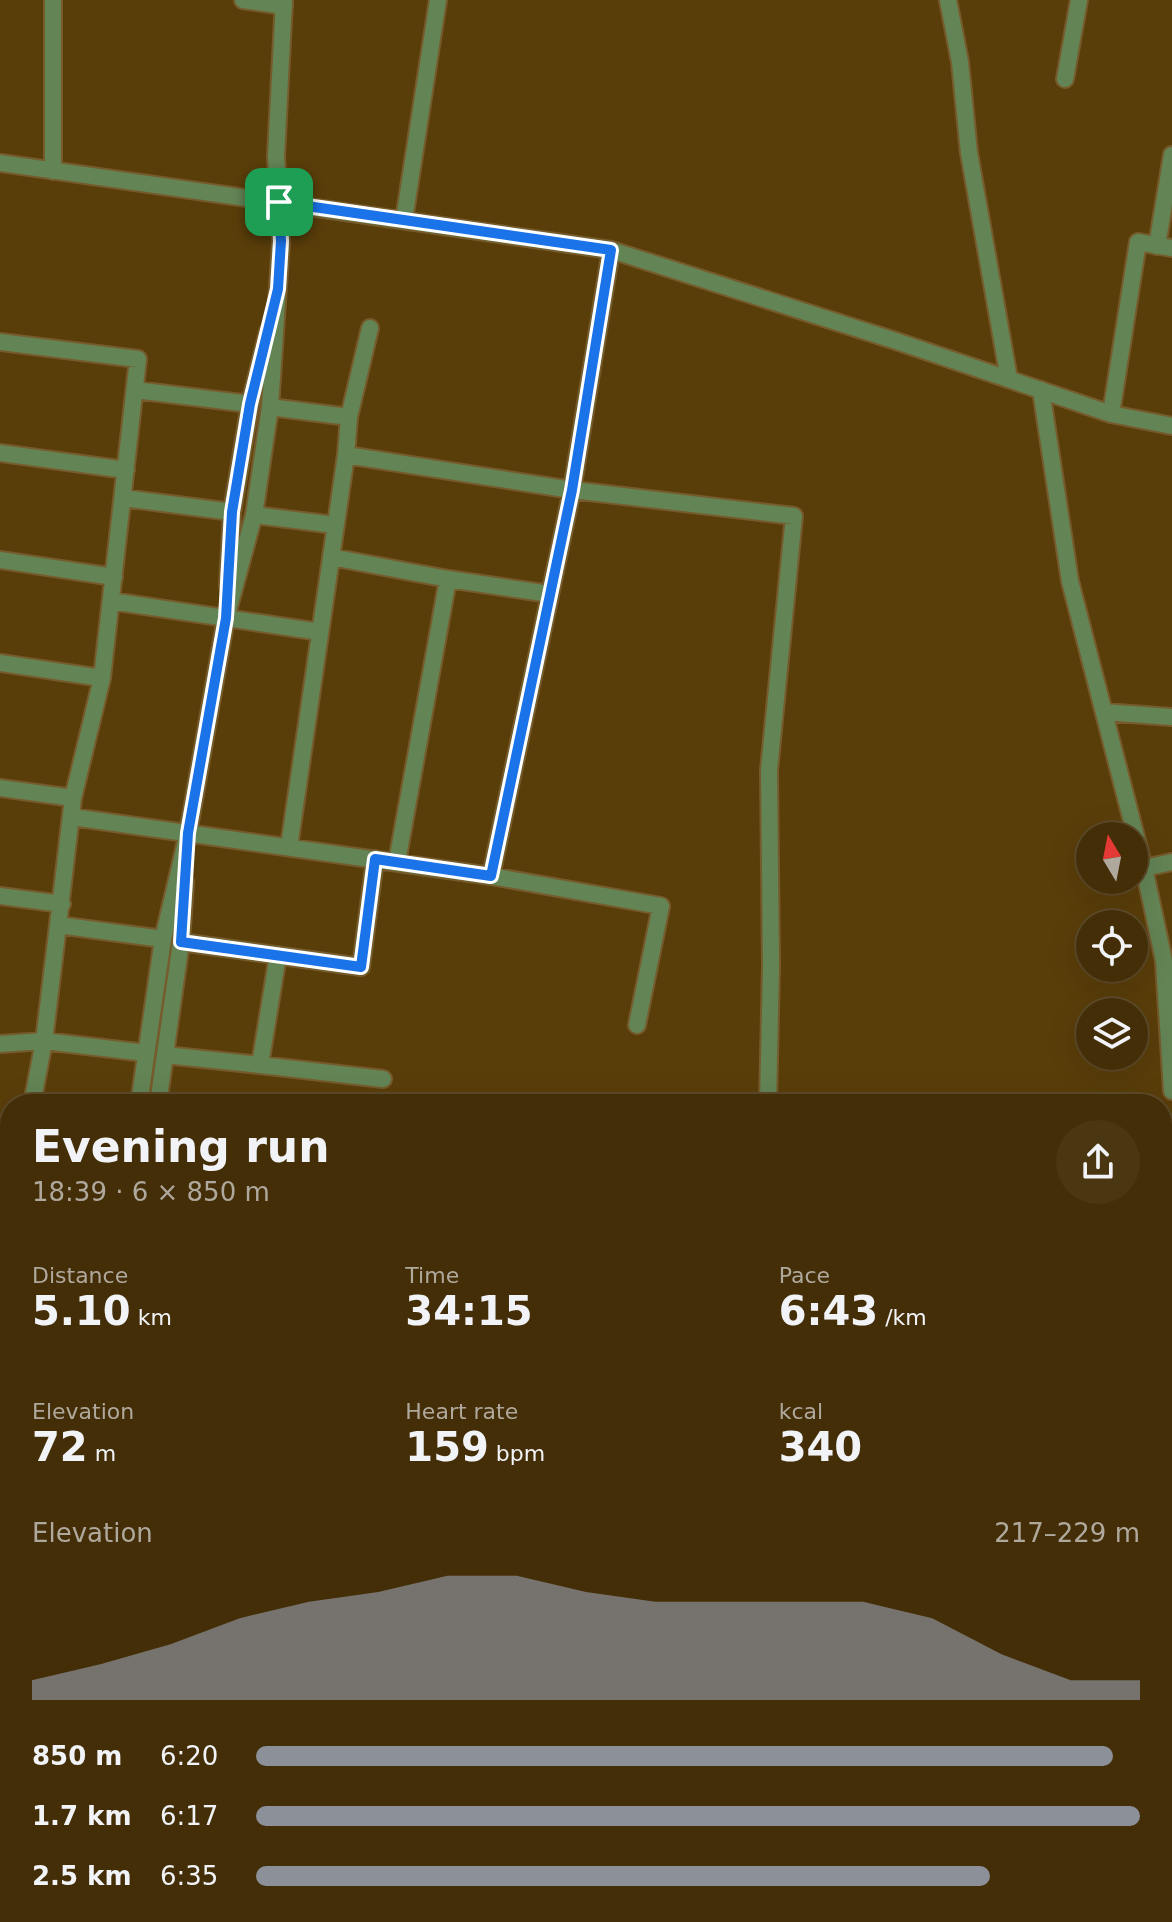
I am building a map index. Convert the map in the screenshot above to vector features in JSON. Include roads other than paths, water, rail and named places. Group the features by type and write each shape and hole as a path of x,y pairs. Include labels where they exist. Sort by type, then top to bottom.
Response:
{"street":[{"path":"53,0 53,171"},
{"path":"140,1094 163,939 188,833 226,618 254,515 270,407 281,241 276,156 284,3 243,0"},
{"path":"404,220 438,0"},
{"path":"948,0 960,62 969,153 1009,379"},
{"path":"1065,79 1079,0"},
{"path":"1111,414 1138,242 1164,247 1172,155"},
{"path":"0,163 611,250 681,270 1111,414 1172,426"},
{"path":"491,876 572,490 611,250"},
{"path":"226,618 232,512 250,404 278,289"},
{"path":"289,847 349,417 370,328"},
{"path":"0,342 138,359 102,678 73,798 44,1041 34,1094"},
{"path":"135,390 250,404"},
{"path":"1041,390 1070,581 1132,822"},
{"path":"270,407 349,417"},
{"path":"0,453 126,470"},
{"path":"346,455 572,490 794,516 769,770 771,966 768,1094"},
{"path":"123,498 232,512"},
{"path":"254,515 335,525"},
{"path":"331,557 550,594"},
{"path":"0,560 114,577"},
{"path":"397,862 448,579"},
{"path":"111,601 320,632"},
{"path":"0,663 102,678"},
{"path":"1104,712 1172,717"},
{"path":"0,788 73,798"},
{"path":"72,817 491,876 661,906 637,1025"},
{"path":"159,1094 181,942 188,833"},
{"path":"181,942 361,967 375,859"},
{"path":"1148,867 1172,862"},
{"path":"1148,887 1164,961 1172,1091"},
{"path":"0,896 62,904"},
{"path":"58,925 163,939"},
{"path":"260,1065 278,955"},
{"path":"0,1044 44,1041 146,1053"},
{"path":"165,1055 383,1079"}]}
